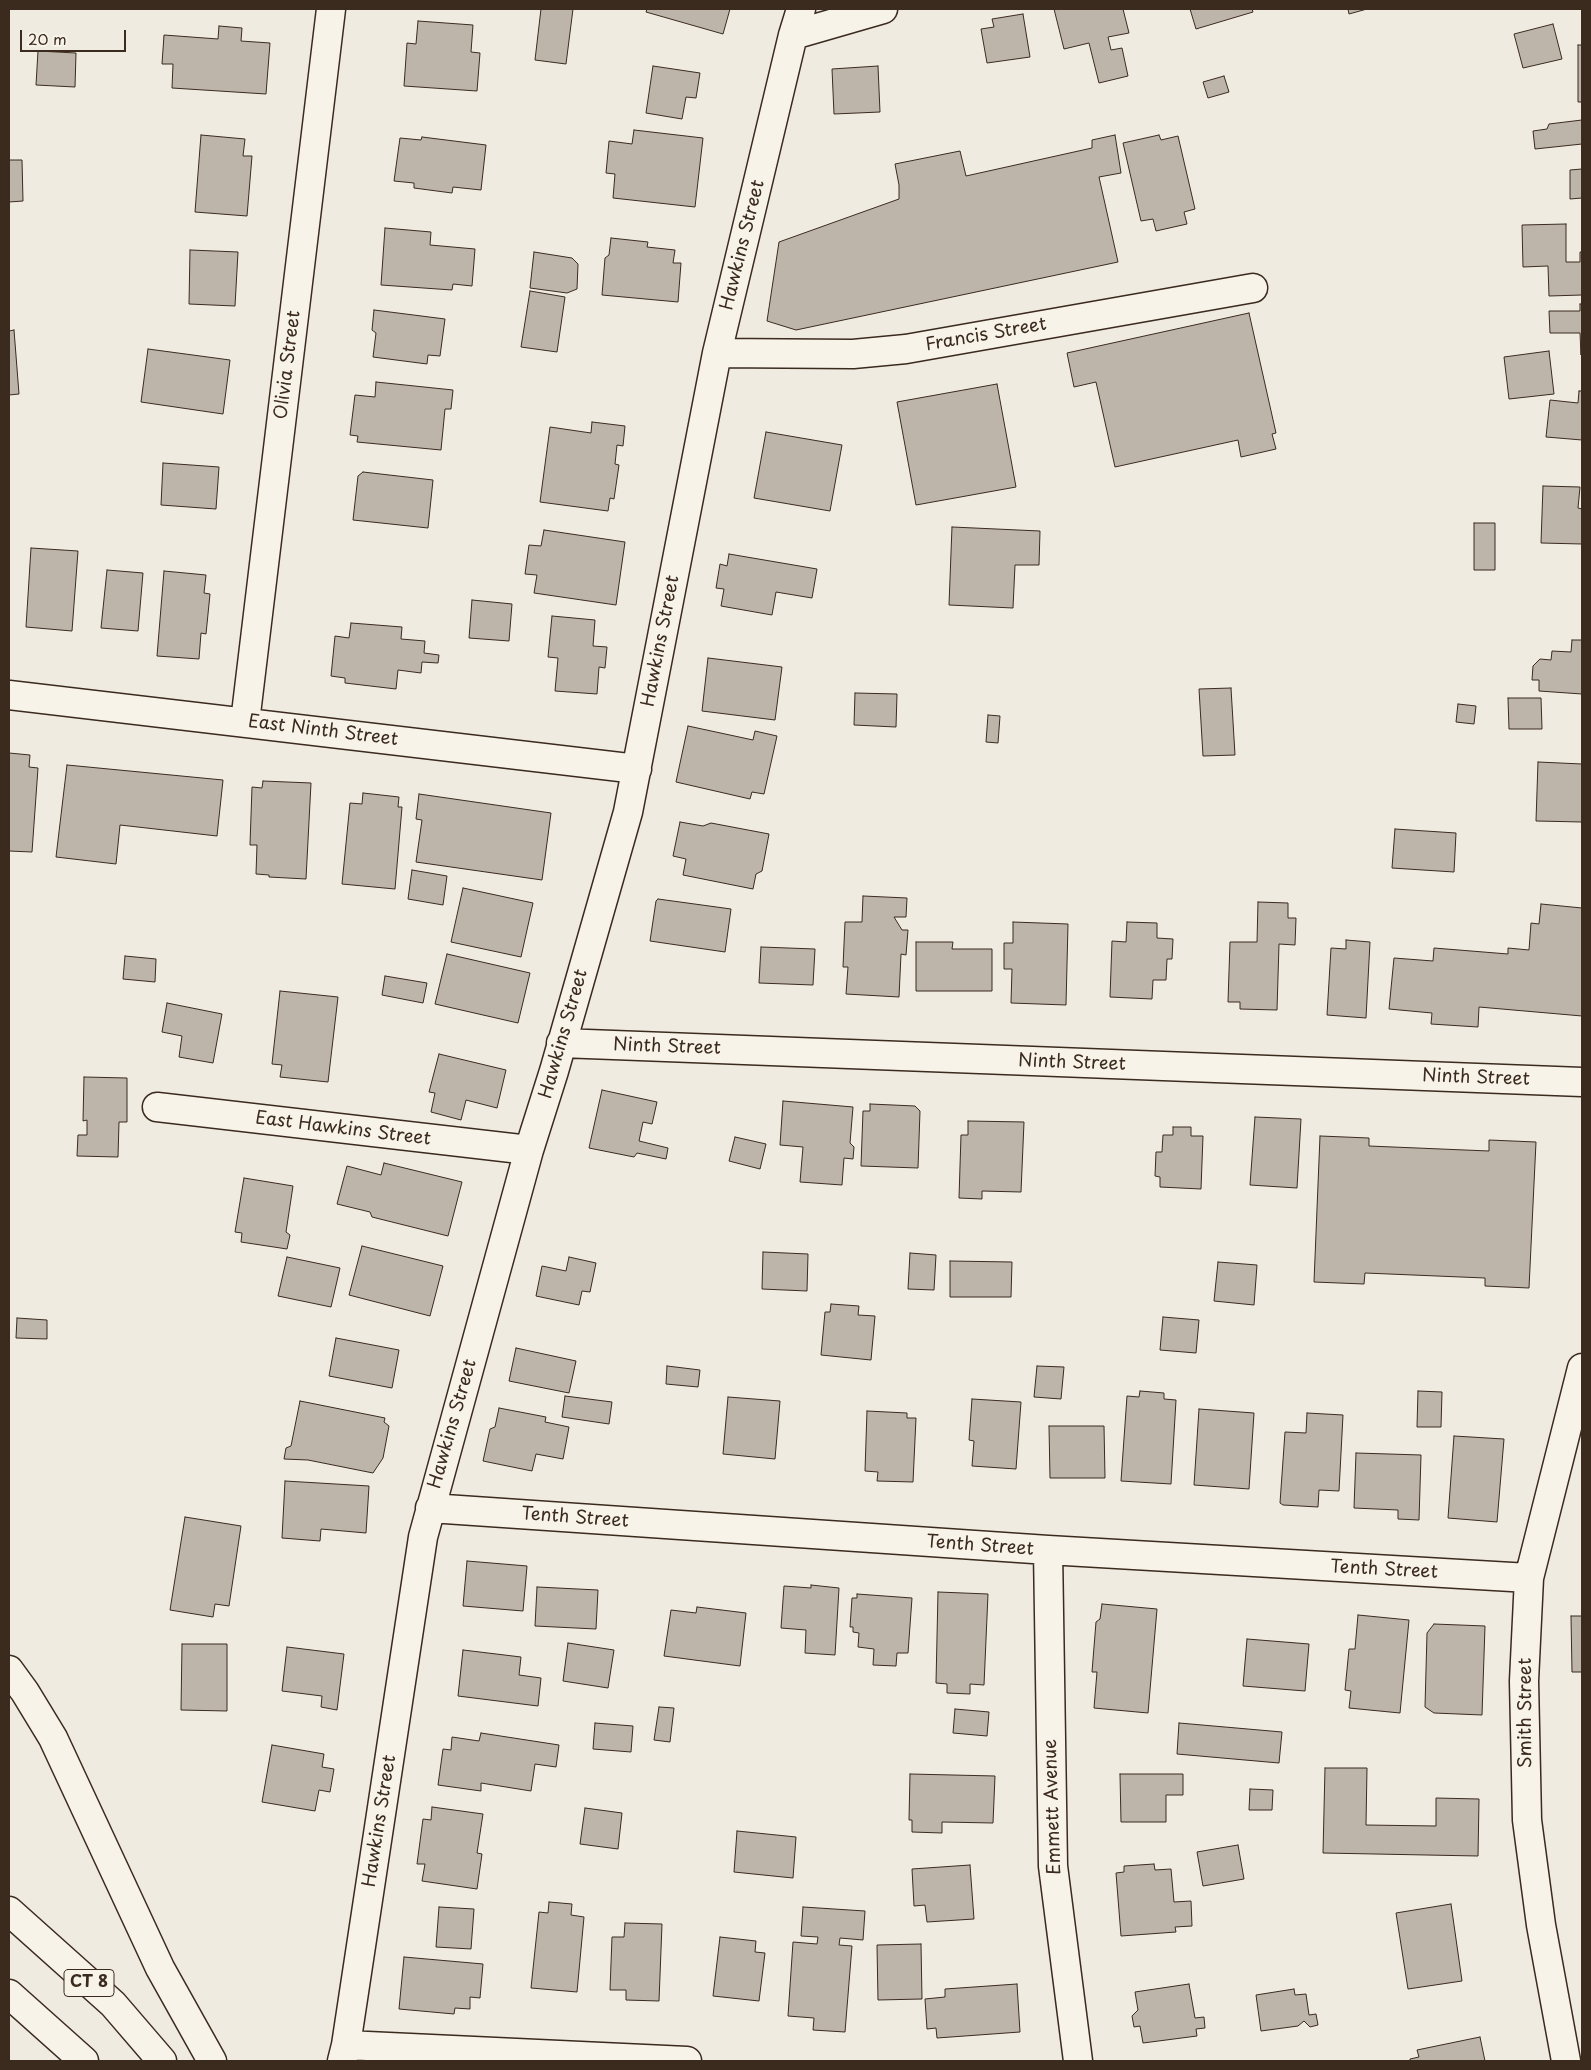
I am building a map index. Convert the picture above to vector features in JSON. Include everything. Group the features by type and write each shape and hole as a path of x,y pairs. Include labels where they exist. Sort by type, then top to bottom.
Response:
{"main road":[{"name":"Olivia Street","path":"245,722 331,9"},
{"name":"Hawkins Street","path":"344,2053 423,1538 529,1150 628,812 717,354 793,35 801,9"},
{"path":"793,35 883,9"},
{"name":"Francis Street","path":"717,354 853,354 906,350 1253,288"},
{"name":"East Ninth Street","path":"9,695 637,769"},
{"name":"Ninth Street","path":"561,1043 1582,1082"},
{"name":"East Hawkins Street","path":"156,1107 529,1150"},
{"name":"Smith Street","path":"1566,2061 1540,1925 1527,1820 1524,1681 1529,1578 1582,1368"},
{"name":"Tenth Street","path":"430,1508 1048,1550 1529,1578"},
{"name":"Emmett Avenue","path":"1048,1550 1053,1866 1078,2061"},
{"path":"9,1670 53,1738 160,1968 212,2061"},
{"name":"CT 8","path":"9,1911 113,2004 162,2061"},
{"path":"9,1994 84,2061"},
{"path":"344,2053 687,2061"}],"building":[{"path":"541,9 573,9 566,64 535,60"},
{"path":"647,9 730,9 723,34 646,12"},
{"path":"1054,9 1123,9 1129,33 1108,37 1111,50 1122,48 1128,76 1099,83 1089,43 1064,49"},
{"path":"1190,9 1252,9 1253,12 1196,29"},
{"path":"1348,9 1367,9 1349,14"},
{"path":"1023,14 1030,57 987,63 981,29 994,27 992,19"},
{"path":"418,21 473,25 471,52 480,53 477,91 404,86 407,43 416,44"},
{"path":"1553,24 1562,59 1523,68 1514,34"},
{"path":"219,26 242,28 241,41 270,43 266,94 172,88 173,64 162,64 164,35 218,39"},
{"path":"1578,45 1582,45 1582,102 1578,102"},
{"path":"38,51 76,53 75,87 36,85"},
{"path":"653,66 700,73 696,98 686,97 682,119 646,113"},
{"path":"878,66 880,112 834,114 832,69"},
{"path":"1224,76 1229,92 1208,98 1203,82"},
{"path":"1582,120 1582,144 1535,149 1533,131 1547,129 1549,124"},
{"path":"634,130 703,138 695,207 613,198 615,174 606,173 609,141 632,144"},
{"path":"201,135 245,139 243,156 252,156 247,216 195,212"},
{"path":"1115,135 1121,173 1099,177 1118,262 796,330 767,321 779,242 899,199 899,185 895,164 960,151 966,176 1092,148 1092,140"},
{"path":"1159,135 1161,140 1178,136 1195,209 1184,212 1187,224 1156,231 1153,219 1141,221 1123,143"},
{"path":"422,137 486,145 481,190 453,187 452,193 414,188 414,183 394,181 400,138 421,140"},
{"path":"9,160 22,160 23,201 9,202"},
{"path":"1582,169 1582,198 1570,199 1570,170"},
{"path":"1566,224 1566,262 1580,262 1580,252 1582,252 1582,295 1549,296 1548,266 1523,267 1522,225"},
{"path":"385,228 431,232 430,245 475,249 472,286 453,284 452,290 381,285"},
{"path":"611,238 648,242 647,247 675,250 673,263 681,263 678,302 602,295 605,258 609,255"},
{"path":"190,250 238,252 235,306 189,304"},
{"path":"534,252 572,258 578,264 577,289 567,293 530,288"},
{"path":"530,291 565,297 557,352 521,347"},
{"path":"1580,304 1582,304 1581,355 1580,333 1550,333 1549,311 1580,311"},
{"path":"374,310 445,319 440,356 428,355 427,364 373,357 376,333 372,330"},
{"path":"1249,313 1276,433 1272,434 1276,449 1241,457 1238,440 1115,467 1096,382 1074,387 1067,353"},
{"path":"14,330 19,394 9,395 9,331"},
{"path":"148,349 230,360 223,414 141,402"},
{"path":"1549,351 1554,394 1509,399 1504,357"},
{"path":"376,382 453,390 451,409 445,409 441,450 357,442 358,436 350,435 355,395 375,397"},
{"path":"997,384 1016,487 916,505 897,402"},
{"path":"1579,391 1582,391 1582,440 1546,437 1550,400 1578,403"},
{"path":"592,422 625,426 623,446 617,445 615,464 619,465 614,499 610,498 608,511 540,502 550,427 591,433"},
{"path":"766,432 842,445 830,511 754,498"},
{"path":"163,463 219,467 216,509 161,505"},
{"path":"363,472 433,480 428,528 353,520 358,476"},
{"path":"1543,486 1580,487 1578,508 1582,509 1582,544 1541,543"},
{"path":"1474,523 1495,523 1495,570 1474,570"},
{"path":"952,527 1040,531 1039,565 1015,565 1013,608 949,605"},
{"path":"544,530 625,542 616,605 534,593 537,575 525,574 529,545 541,546"},
{"path":"31,548 78,551 72,631 26,627"},
{"path":"729,554 817,569 812,598 776,592 772,615 721,606 724,589 716,588 720,564 727,566"},
{"path":"107,570 143,573 138,631 101,628"},
{"path":"164,571 206,575 204,593 210,594 206,634 201,633 199,659 157,656"},
{"path":"472,600 512,604 509,641 469,638"},
{"path":"552,616 595,620 593,646 607,647 605,668 599,667 597,694 555,691 558,658 548,657"},
{"path":"351,623 402,627 401,639 425,641 424,653 439,655 438,663 422,662 421,673 398,670 396,689 345,683 345,678 331,676 335,636 349,638"},
{"path":"1572,640 1582,640 1582,694 1539,691 1539,680 1532,680 1533,666 1540,659 1551,660 1552,651 1571,652"},
{"path":"708,658 782,667 775,720 702,711"},
{"path":"1231,688 1235,755 1203,756 1199,689"},
{"path":"855,693 897,694 896,727 854,725"},
{"path":"1508,698 1541,698 1542,729 1509,729"},
{"path":"1458,704 1476,706 1474,724 1456,722"},
{"path":"988,715 1000,716 998,743 986,742"},
{"path":"688,726 753,740 755,731 777,736 764,794 752,792 750,799 676,782"},
{"path":"9,753 30,755 29,767 38,768 32,852 9,851"},
{"path":"1538,762 1582,764 1582,822 1536,821"},
{"path":"67,765 223,780 217,836 120,825 116,864 56,857"},
{"path":"263,781 311,783 306,879 269,877 269,875 256,874 257,845 250,845 252,787 262,788"},
{"path":"363,793 399,797 398,807 402,807 395,889 342,884 350,803 362,804"},
{"path":"419,794 551,813 542,880 416,862 422,820 416,819"},
{"path":"680,822 703,826 711,823 769,834 762,871 756,874 753,889 683,875 686,859 673,856"},
{"path":"1395,829 1456,833 1454,872 1392,868"},
{"path":"412,870 447,876 443,905 408,899"},
{"path":"463,888 533,903 521,957 451,942"},
{"path":"863,896 907,898 906,917 894,917 902,930 908,930 906,955 901,954 899,997 846,994 848,967 843,967 845,922 862,922"},
{"path":"658,899 731,909 725,952 650,941 656,901"},
{"path":"1258,902 1288,903 1288,918 1296,918 1295,945 1279,944 1277,1010 1240,1009 1240,1002 1228,1002 1230,942 1257,942"},
{"path":"1541,904 1582,908 1582,1016 1479,1007 1478,1027 1431,1024 1432,1013 1389,1009 1394,958 1433,961 1434,948 1508,954 1508,948 1529,950 1531,923 1539,924"},
{"path":"1013,922 1068,924 1066,1005 1011,1003 1012,969 1004,969 1004,943 1013,943"},
{"path":"1127,922 1157,923 1157,938 1173,939 1172,959 1167,959 1166,980 1153,980 1152,999 1110,997 1112,941 1126,942"},
{"path":"1346,940 1370,942 1366,1018 1327,1015 1331,948 1346,949"},
{"path":"916,942 953,942 952,949 992,949 992,991 916,991"},
{"path":"761,947 815,949 813,985 759,983"},
{"path":"447,954 530,973 518,1023 435,1004"},
{"path":"125,956 156,959 155,982 123,979"},
{"path":"385,976 427,983 423,1003 382,995"},
{"path":"280,991 338,997 328,1082 280,1077 282,1065 272,1064"},
{"path":"167,1003 222,1014 213,1063 179,1057 182,1036 162,1032"},
{"path":"439,1054 506,1070 497,1108 466,1100 461,1120 431,1112 435,1093 429,1092"},
{"path":"84,1077 127,1078 127,1122 119,1122 118,1157 77,1156 78,1135 87,1135 87,1120 83,1121"},
{"path":"602,1090 657,1102 652,1124 643,1122 639,1141 668,1148 666,1159 637,1153 634,1157 589,1148"},
{"path":"783,1101 853,1107 850,1143 854,1147 853,1159 844,1158 842,1185 800,1182 803,1147 780,1145"},
{"path":"870,1104 915,1106 920,1111 918,1168 861,1166 863,1111 870,1111"},
{"path":"1255,1117 1301,1119 1297,1188 1250,1185"},
{"path":"968,1121 1024,1122 1021,1192 982,1191 982,1199 959,1198 961,1135 968,1135"},
{"path":"1173,1127 1191,1127 1191,1136 1203,1136 1201,1189 1160,1187 1160,1177 1155,1176 1156,1152 1162,1152 1163,1135 1173,1135"},
{"path":"1320,1136 1369,1138 1369,1146 1489,1151 1489,1140 1536,1142 1529,1288 1485,1286 1485,1278 1365,1273 1364,1284 1314,1282"},
{"path":"735,1137 766,1144 760,1169 729,1161"},
{"path":"384,1163 462,1182 448,1236 372,1217 370,1212 337,1204 347,1166 381,1175"},
{"path":"244,1178 293,1186 286,1232 290,1235 287,1249 241,1242 242,1233 235,1232"},
{"path":"362,1246 443,1266 430,1316 349,1295"},
{"path":"763,1252 808,1254 807,1291 762,1289"},
{"path":"910,1253 936,1255 934,1290 908,1289"},
{"path":"287,1257 340,1268 331,1307 278,1296"},
{"path":"569,1257 596,1263 590,1292 582,1291 579,1305 536,1296 542,1266 566,1271"},
{"path":"950,1261 1012,1262 1011,1297 950,1297"},
{"path":"1218,1262 1257,1265 1254,1305 1214,1301"},
{"path":"831,1304 859,1306 858,1315 875,1316 871,1360 821,1355 825,1312 830,1312"},
{"path":"1163,1317 1199,1320 1196,1353 1160,1350"},
{"path":"17,1318 47,1320 47,1339 16,1338"},
{"path":"336,1338 399,1350 392,1388 329,1376"},
{"path":"516,1348 576,1361 569,1393 509,1381"},
{"path":"667,1366 700,1370 698,1387 666,1384"},
{"path":"1037,1366 1064,1367 1061,1399 1034,1397"},
{"path":"1140,1391 1164,1393 1164,1399 1176,1400 1171,1484 1121,1481 1127,1396 1139,1397"},
{"path":"1418,1391 1442,1392 1441,1427 1417,1427"},
{"path":"565,1396 612,1402 609,1424 562,1417"},
{"path":"728,1397 780,1401 775,1459 723,1454"},
{"path":"972,1399 1021,1402 1016,1469 972,1466 974,1441 969,1440"},
{"path":"300,1401 385,1418 384,1422 389,1426 383,1458 373,1473 308,1460 284,1459 286,1448 291,1446"},
{"path":"499,1408 546,1417 545,1422 569,1427 563,1459 536,1454 532,1471 483,1461 490,1429 495,1427"},
{"path":"1199,1409 1254,1413 1249,1489 1194,1485"},
{"path":"867,1411 907,1413 907,1418 916,1418 913,1482 877,1481 878,1472 865,1471"},
{"path":"1307,1413 1343,1415 1339,1491 1319,1490 1318,1507 1283,1505 1280,1503 1285,1432 1306,1433"},
{"path":"1049,1426 1104,1426 1105,1478 1050,1478"},
{"path":"1454,1436 1504,1439 1497,1522 1448,1518"},
{"path":"1356,1453 1421,1455 1419,1520 1398,1519 1398,1510 1354,1508"},
{"path":"285,1481 369,1486 366,1533 321,1529 320,1541 282,1538"},
{"path":"185,1517 241,1526 229,1606 215,1604 213,1617 170,1610"},
{"path":"467,1561 527,1566 523,1611 463,1606"},
{"path":"811,1585 839,1588 835,1655 805,1653 806,1630 781,1628 784,1586 811,1588"},
{"path":"537,1587 598,1590 596,1629 535,1626"},
{"path":"938,1592 988,1594 984,1685 970,1684 970,1694 947,1693 947,1684 936,1683"},
{"path":"857,1594 912,1598 908,1653 897,1653 896,1666 873,1665 874,1649 858,1647 859,1633 853,1632 853,1627 850,1627 852,1598 857,1598"},
{"path":"1102,1604 1157,1609 1148,1713 1094,1708 1097,1672 1092,1672 1096,1622 1100,1619"},
{"path":"697,1607 746,1613 740,1666 664,1656 671,1610 696,1613"},
{"path":"1358,1615 1409,1620 1400,1713 1349,1708 1351,1691 1345,1690 1349,1649 1355,1649"},
{"path":"1571,1616 1582,1616 1582,1672 1572,1672"},
{"path":"1434,1624 1485,1626 1482,1715 1434,1713 1425,1707 1427,1633"},
{"path":"1247,1639 1309,1644 1305,1691 1243,1686"},
{"path":"568,1643 614,1650 608,1688 563,1681"},
{"path":"182,1644 227,1644 227,1711 181,1710"},
{"path":"287,1647 344,1654 337,1710 321,1707 322,1696 282,1691"},
{"path":"463,1650 521,1657 519,1675 541,1678 538,1706 458,1696"},
{"path":"659,1707 674,1708 670,1742 654,1740"},
{"path":"955,1709 989,1712 987,1736 953,1733"},
{"path":"595,1723 633,1726 631,1752 593,1749"},
{"path":"1179,1723 1282,1732 1279,1763 1177,1754"},
{"path":"481,1733 559,1745 556,1767 535,1764 531,1791 481,1783 481,1791 438,1785 443,1749 451,1750 452,1737 479,1741"},
{"path":"272,1745 324,1754 322,1767 334,1769 330,1792 319,1790 315,1811 262,1802"},
{"path":"1325,1768 1367,1768 1366,1825 1436,1826 1436,1798 1479,1799 1478,1856 1323,1853"},
{"path":"910,1774 995,1776 993,1823 942,1822 942,1833 912,1832 912,1820 909,1820"},
{"path":"1120,1774 1183,1774 1183,1795 1166,1795 1166,1822 1121,1822"},
{"path":"1250,1789 1273,1790 1272,1810 1249,1810"},
{"path":"432,1807 483,1814 477,1853 482,1854 477,1889 422,1881 425,1864 417,1864 423,1819 431,1820"},
{"path":"585,1808 622,1813 618,1849 580,1844"},
{"path":"737,1831 796,1837 793,1878 734,1872"},
{"path":"1238,1845 1244,1879 1203,1886 1197,1852"},
{"path":"1154,1864 1155,1870 1171,1869 1174,1902 1191,1901 1192,1926 1175,1927 1176,1932 1121,1936 1116,1873 1124,1872 1124,1866"},
{"path":"970,1865 974,1919 927,1922 925,1905 914,1906 912,1869"},
{"path":"549,1902 572,1904 571,1915 584,1917 577,1992 531,1988 539,1912 548,1913"},
{"path":"1451,1904 1462,1981 1408,1989 1396,1913"},
{"path":"439,1907 474,1909 471,1949 436,1947"},
{"path":"803,1907 865,1911 863,1940 840,1938 839,1945 852,1946 845,2032 813,2030 814,2018 788,2016 793,1942 817,1944 818,1937 801,1936"},
{"path":"625,1923 662,1924 659,2001 626,2000 626,1990 610,1990 612,1937 624,1937"},
{"path":"720,1937 756,1941 755,1952 765,1953 759,2001 713,1996"},
{"path":"921,1944 922,1999 878,2000 877,1945"},
{"path":"404,1957 483,1964 480,1998 470,1997 470,2009 455,2008 454,2014 399,2009"},
{"path":"1017,1984 1020,2032 937,2038 936,2028 927,2029 925,1999 945,1997 945,1989"},
{"path":"1189,1984 1195,2018 1204,2017 1205,2028 1196,2029 1197,2036 1143,2043 1140,2026 1134,2027 1132,2016 1138,2010 1135,1992"},
{"path":"1294,1989 1295,1995 1306,1994 1309,2015 1316,2014 1318,2025 1310,2027 1304,2021 1298,2026 1261,2031 1256,1995"},
{"path":"1480,2037 1485,2061 1410,2061 1410,2059 1419,2057 1417,2050"}]}
